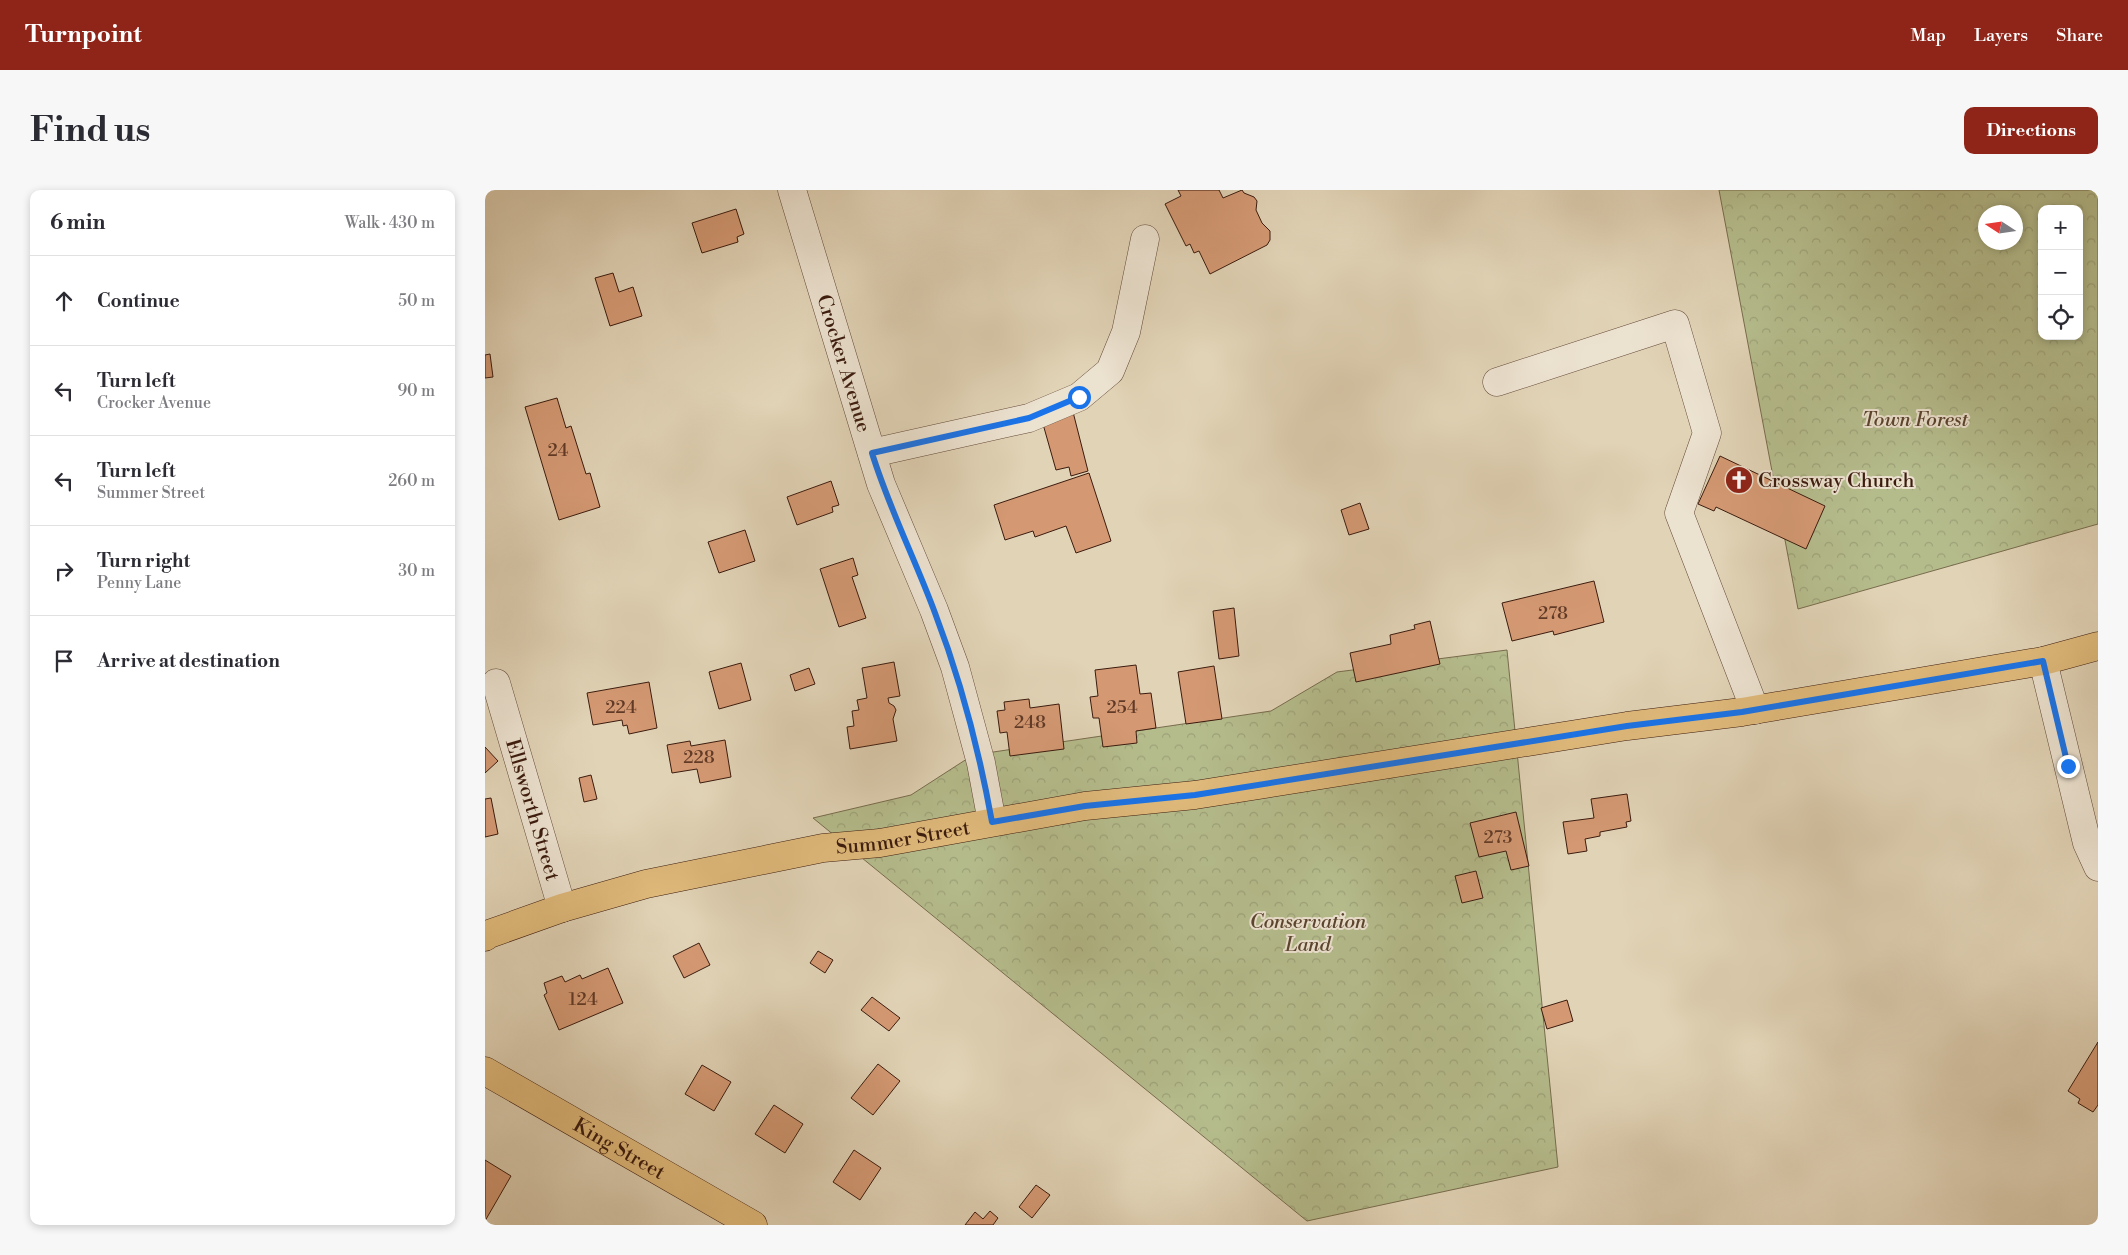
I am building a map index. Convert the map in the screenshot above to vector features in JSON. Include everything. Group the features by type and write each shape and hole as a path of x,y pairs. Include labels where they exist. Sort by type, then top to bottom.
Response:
{"main road":[{"name":"Summer Street","path":"485,937 562,908 646,884 823,848 880,843 1085,806 1195,795 1627,726 1755,710 2043,661 2098,646"},
{"name":"King Street","path":"485,1071 753,1225"}],"street":[{"name":"Crocker Avenue","path":"791,190 881,484 934,610 955,667 981,763 992,822"},
{"path":"872,453 1029,418 1079,397 1110,371 1126,332 1145,239"},
{"path":"1497,382 1675,324 1707,433 1679,513 1755,710"},
{"path":"2043,661 2087,843 2098,866"},
{"name":"Ellsworth Street","path":"497,683 562,908"}],"green space":[{"name":"Town Forest","path":"1719,190 2098,190 2098,524 1798,609"},
{"name":"Conservation Land","path":"1507,650 1558,1167 1307,1221 813,818 911,795 973,755 1271,711 1337,672"}],"building":[{"path":"1178,190 1219,190 1223,198 1242,190 1257,201 1256,210 1262,223 1270,231 1270,240 1267,245 1210,274 1199,251 1194,253 1190,244 1186,246 1165,204 1181,196"},
{"path":"736,209 744,234 737,237 738,242 702,253 692,223"},
{"path":"613,273 619,292 633,287 642,316 610,326 595,278"},
{"path":"490,354 493,377 485,378 485,355"},
{"path":"557,398 566,428 571,426 586,474 590,473 600,507 559,520 525,407"},
{"path":"1072,408 1088,471 1071,476 1069,467 1056,470 1041,417"},
{"name":"Crossway Church","path":"1720,456 1825,506 1806,549 1716,507 1714,511 1698,504"},
{"path":"1089,473 1111,541 1076,553 1066,526 1035,537 1033,531 1005,540 994,505"},
{"path":"831,481 839,505 832,507 833,512 797,525 787,497"},
{"path":"1360,503 1369,529 1349,535 1341,510"},
{"path":"745,530 755,561 719,573 708,542"},
{"path":"853,558 858,575 852,577 866,618 839,627 820,569"},
{"path":"1594,581 1604,622 1554,635 1553,631 1512,641 1502,603"},
{"path":"1234,608 1239,656 1219,659 1213,611"},
{"path":"1430,621 1440,664 1356,682 1350,653 1391,644 1390,635 1415,629 1414,625"},
{"path":"894,662 900,696 888,698 889,703 896,710 893,719 897,741 850,749 847,727 854,726 852,711 859,710 857,700 867,698 862,668"},
{"path":"741,663 751,700 719,709 709,672"},
{"path":"1136,665 1140,694 1151,693 1156,728 1136,731 1137,743 1103,747 1099,718 1093,718 1090,697 1098,696 1095,670"},
{"path":"1214,666 1222,719 1186,724 1178,672"},
{"path":"809,668 815,684 795,691 790,675"},
{"path":"649,682 657,728 629,734 627,725 623,726 622,720 593,725 587,693"},
{"path":"1029,699 1030,708 1059,704 1064,749 1010,756 1007,732 1000,733 997,711 1005,710 1004,702"},
{"path":"725,740 731,777 700,783 697,769 672,773 667,745 690,741 691,746"},
{"path":"485,747 498,761 485,773"},
{"path":"591,775 597,799 584,802 579,778"},
{"path":"1627,794 1631,821 1626,822 1627,827 1600,832 1600,836 1585,839 1587,851 1568,854 1563,822 1594,818 1591,799"},
{"path":"491,798 498,834 485,837 485,799"},
{"path":"1516,812 1529,866 1511,870 1506,851 1479,857 1470,823"},
{"path":"1476,871 1483,898 1462,903 1455,876"},
{"path":"699,943 710,965 684,978 673,956"},
{"path":"818,951 833,960 825,973 810,963"},
{"path":"608,968 623,1003 559,1030 544,995 547,993 544,983 562,976 565,982 580,975 582,979"},
{"path":"872,997 900,1018 889,1031 861,1010"},
{"path":"1567,1000 1573,1021 1547,1029 1541,1008"},
{"path":"2098,1042 2098,1105 2093,1112 2078,1103 2080,1099 2068,1091"},
{"path":"878,1064 900,1081 873,1115 851,1098"},
{"path":"702,1065 731,1082 714,1111 685,1094"},
{"path":"774,1105 803,1124 785,1153 755,1134"},
{"path":"854,1150 881,1168 860,1200 833,1182"},
{"path":"485,1160 511,1176 485,1221"},
{"path":"1036,1185 1050,1195 1032,1218 1019,1207"},
{"path":"990,1211 998,1218 993,1225 965,1225 975,1212 983,1219"}],"place":[{"name":"Crossway Church","path":"1739,480"}],"route":[{"path":"1079,397 1029,418 872,453 881,484 934,610 955,667 981,763 992,822 1085,806 1195,795 1627,726 1742,712 2043,661 2068,766"}]}
